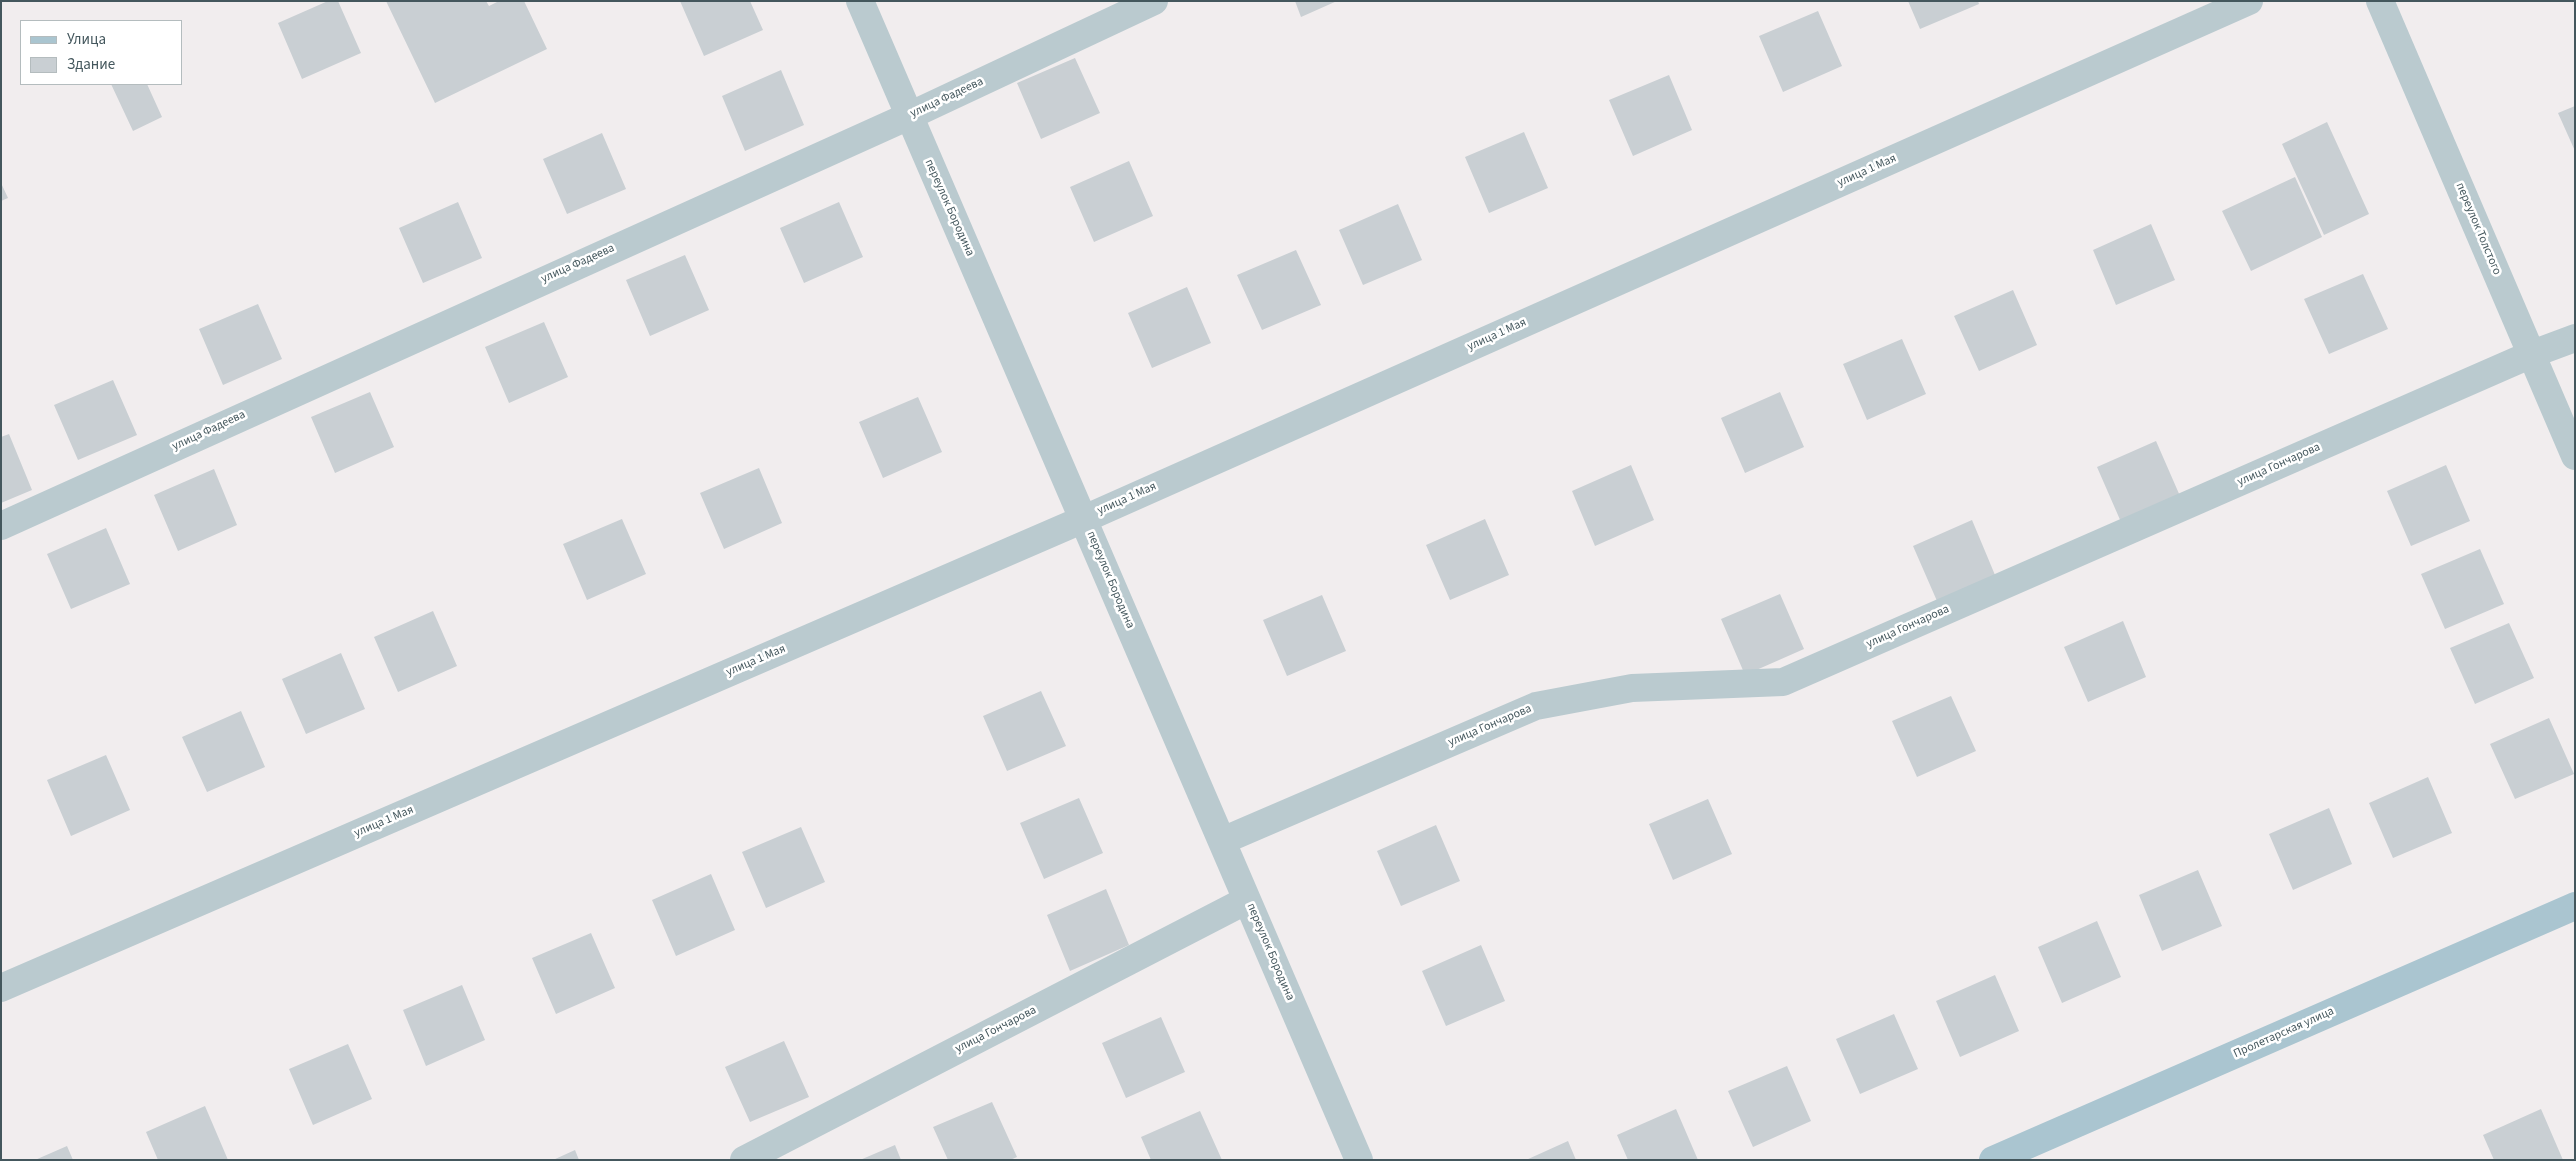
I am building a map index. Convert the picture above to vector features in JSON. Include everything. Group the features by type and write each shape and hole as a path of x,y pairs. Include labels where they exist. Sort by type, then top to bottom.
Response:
{"main road":[{"name":"Пролетарская улица","path":"1993,1160 2575,906"}],"street":[{"name":"переулок Бородина","path":"860,1 1358,1160"},
{"name":"улица Фадеева","path":"1,526 240,416 909,116 1154,1"},
{"name":"улица 1 Мая","path":"1,988 1084,519 2249,1"},
{"name":"переулок Толстого","path":"2380,1 2575,456"},
{"name":"улица Гончарова","path":"1222,841 1536,706 1632,688 1783,682 2532,354 2575,338"},
{"name":"улица Гончарова","path":"744,1160 1247,900"}],"building":[{"path":"328,1 338,1 361,53 302,79 278,23"},
{"path":"386,1 486,1 489,6 499,1 524,1 547,49 435,103"},
{"path":"680,1 750,1 763,30 704,56"},
{"path":"1295,1 1337,1 1301,17"},
{"path":"1908,1 1978,1 1979,4 1920,29"},
{"path":"1818,11 1842,66 1783,92 1759,36"},
{"path":"1075,58 1100,113 1041,139 1017,83"},
{"path":"781,70 804,125 745,151 722,96"},
{"path":"1669,75 1692,130 1633,156 1609,100"},
{"path":"111,85 147,85 162,117 133,131"},
{"path":"2575,106 2575,151 2558,113"},
{"path":"2327,122 2369,214 2324,235 2282,144"},
{"path":"1524,132 1548,188 1489,213 1465,157"},
{"path":"602,133 626,189 567,214 543,159"},
{"path":"1129,161 1153,216 1094,242 1070,187"},
{"path":"2295,177 2322,237 2251,271 2222,211"},
{"path":"1,183 8,198 1,201"},
{"path":"458,202 482,258 423,283 399,228"},
{"path":"839,202 863,257 804,283 780,228"},
{"path":"1398,204 1422,260 1363,285 1339,230"},
{"path":"2151,224 2175,280 2116,305 2093,250"},
{"path":"1296,250 1321,305 1262,330 1237,275"},
{"path":"685,255 709,310 650,336 626,280"},
{"path":"2363,274 2388,329 2329,354 2304,299"},
{"path":"1187,287 1211,343 1152,368 1128,313"},
{"path":"2013,290 2037,345 1979,371 1954,316"},
{"path":"258,304 282,359 223,385 199,329"},
{"path":"544,322 568,377 509,403 485,347"},
{"path":"1902,339 1926,394 1867,420 1843,364"},
{"path":"113,380 137,435 78,460 54,405"},
{"path":"370,392 394,447 335,473 311,417"},
{"path":"1780,392 1804,447 1745,473 1721,418"},
{"path":"918,397 942,452 883,478 859,422"},
{"path":"9,434 32,490 1,503 1,437"},
{"path":"2156,441 2180,496 2121,522 2097,467"},
{"path":"1631,465 1654,520 1595,546 1572,491"},
{"path":"2446,465 2470,521 2411,546 2387,491"},
{"path":"759,468 782,523 724,549 700,493"},
{"path":"214,469 237,525 178,551 154,495"},
{"path":"622,519 646,574 587,600 563,544"},
{"path":"1485,519 1509,575 1450,600 1426,545"},
{"path":"1972,520 1995,575 1937,601 1913,546"},
{"path":"106,528 130,584 71,609 47,554"},
{"path":"2480,549 2504,604 2445,629 2421,574"},
{"path":"1780,594 1804,649 1745,675 1721,619"},
{"path":"1322,595 1346,651 1287,676 1263,620"},
{"path":"433,611 457,666 398,692 374,637"},
{"path":"2123,621 2146,677 2088,702 2064,647"},
{"path":"2509,623 2534,678 2475,704 2450,648"},
{"path":"341,653 365,709 306,734 282,679"},
{"path":"1041,691 1066,746 1007,771 983,716"},
{"path":"1951,696 1976,751 1917,777 1892,721"},
{"path":"241,711 265,767 207,792 182,737"},
{"path":"2549,718 2574,774 2515,799 2490,744"},
{"path":"106,755 130,810 71,836 47,780"},
{"path":"2428,777 2452,833 2393,858 2369,803"},
{"path":"1079,798 1103,853 1044,879 1020,823"},
{"path":"1708,799 1732,854 1673,880 1649,824"},
{"path":"2329,808 2352,864 2293,890 2269,834"},
{"path":"1436,825 1460,881 1401,906 1377,851"},
{"path":"801,827 825,882 766,908 742,852"},
{"path":"2198,870 2222,926 2162,951 2139,895"},
{"path":"711,874 735,930 676,956 652,900"},
{"path":"1106,889 1129,945 1070,971 1047,915"},
{"path":"2097,921 2121,977 2062,1003 2038,947"},
{"path":"591,933 615,988 556,1014 532,958"},
{"path":"1481,945 1505,1001 1446,1026 1422,971"},
{"path":"1995,975 2019,1031 1960,1057 1936,1001"},
{"path":"462,985 485,1040 426,1066 403,1010"},
{"path":"1894,1014 1918,1069 1860,1094 1836,1039"},
{"path":"1161,1017 1185,1072 1126,1098 1102,1043"},
{"path":"784,1041 809,1097 750,1122 725,1067"},
{"path":"348,1044 372,1099 313,1125 289,1069"},
{"path":"1787,1066 1811,1121 1753,1147 1728,1091"},
{"path":"992,1102 1017,1157 1010,1160 948,1160 933,1127"},
{"path":"205,1106 228,1160 158,1160 146,1132"},
{"path":"1676,1109 1698,1160 1628,1160 1617,1135"},
{"path":"2541,1109 2563,1160 2494,1160 2483,1135"},
{"path":"1200,1111 1222,1160 1151,1160 1141,1137"},
{"path":"1568,1141 1576,1160 1526,1160"},
{"path":"895,1145 901,1160 860,1160"},
{"path":"67,1146 73,1160 35,1160"},
{"path":"575,1150 579,1160 553,1160"}]}
